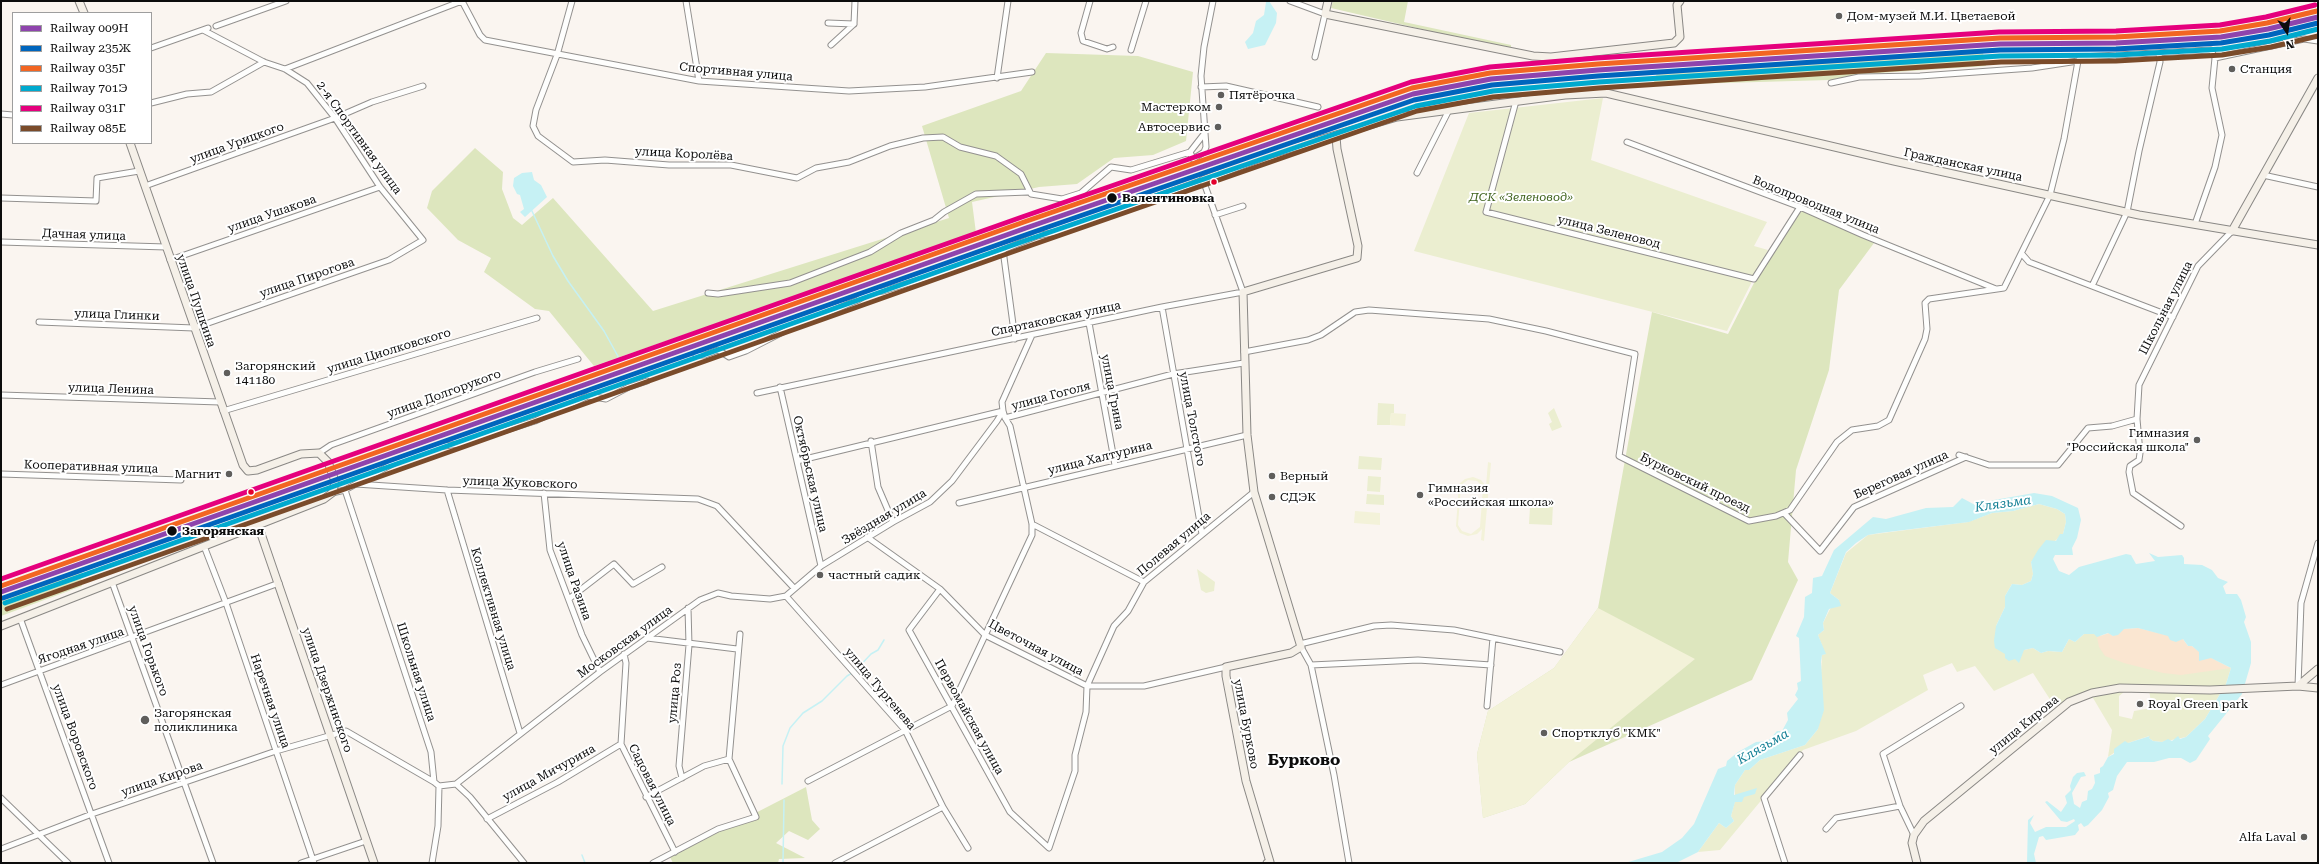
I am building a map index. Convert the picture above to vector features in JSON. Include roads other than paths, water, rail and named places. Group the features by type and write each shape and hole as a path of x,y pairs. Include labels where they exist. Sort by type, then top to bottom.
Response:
{"street":[{"path":"79,1 84,12"},
{"path":"216,26 286,1"},
{"path":"285,69 462,1"},
{"name":"Спортивная улица","path":"462,1 480,35 485,40 699,81 849,92 924,87 1032,72"},
{"name":"улица Королёва","path":"572,1 557,55 536,110 533,126 538,136 574,162 606,160 668,165 731,165 797,178 816,168 849,162 890,146 923,138 943,137 960,148 996,156 1022,174 1028,192"},
{"path":"686,1 699,81"},
{"path":"831,45 854,24 855,1"},
{"path":"996,78 1008,1"},
{"path":"1090,1 1081,33 1083,41 1091,45 1107,49 1113,47"},
{"path":"1131,50 1146,1"},
{"path":"1190,152 1193,159 1204,152 1206,147 1201,87 1204,47 1213,1"},
{"path":"1290,1 1325,14 1533,56 1551,57 1674,43 1680,36 1676,5 1680,1"},
{"path":"1315,57 1328,1"},
{"path":"828,23 854,24"},
{"name":"2-я Спортивная улица","path":"152,48 206,29 264,62 285,69 307,83 335,118 380,187 423,240"},
{"path":"2215,58 2304,39 2318,41"},
{"path":"1997,290 2004,288 2050,195 2064,139 2078,61 2081,57 2211,50 2215,58 2212,88 2222,135 2215,167 2195,224"},
{"path":"2092,286 2127,212 2138,151 2160,62 2159,53"},
{"path":"1831,83 1859,77 1988,72 2078,61"},
{"path":"152,103 187,94 211,92 264,62"},
{"name":"Школьная улица","path":"2182,526 2133,493 2129,472 2130,466 2139,460 2140,453 2137,419 2138,385 2198,266 2232,231 2318,78"},
{"name":"улица Урицкого","path":"145,186 335,118 372,102 423,86"},
{"path":"1201,87 1226,86 1318,107"},
{"name":"Гражданская улица","path":"1203,180 1268,155 1397,117 1516,101 1606,93 1894,162 2127,212 2232,231 2318,244"},
{"name":"улица Зеленовод","path":"1516,101 1486,212 1754,280 1800,207"},
{"path":"1417,173 1449,110"},
{"path":"1,114 12,115"},
{"path":"708,294 725,293 790,283 870,252 901,233 934,220 944,212 976,194 1028,192 1036,195 1069,198 1089,188 1111,167 1131,170 1190,152 1204,134"},
{"name":"Спартаковская улица","path":"757,393 1015,339 1088,322 1243,292 1357,258 1358,246 1337,149 1336,136"},
{"name":"Водопроводная улица","path":"1627,142 1800,207 1863,235 1997,290"},
{"name":"улица Пушкина","path":"130,144 243,466 248,470 257,470 301,454 319,453"},
{"path":"1,198 96,201 97,178 140,171"},
{"path":"2263,175 2318,187"},
{"path":"696,355 705,355 718,350 729,357 746,351 789,329 858,300 871,292 883,292 961,268 1037,236 1061,231 1203,180 1243,292 1247,434 1254,492 1301,645 1311,665 1334,775 1349,863"},
{"name":"улица Ушакова","path":"170,260 380,187"},
{"path":"1215,215 1243,206"},
{"name":"улица Пирогова","path":"194,328 389,260 423,240"},
{"name":"Дачная улица","path":"1,242 166,247"},
{"path":"1003,250 1015,339"},
{"path":"2022,254 2029,262 2173,317"},
{"name":"Бурковский проезд","path":"1244,352 1308,340 1322,334 1355,312 1369,310 1488,319 1635,354 1619,456 1749,521 1763,520 1790,510 1837,442 1852,430 1878,426 1890,420 1925,338 1927,330 1925,303 1929,299 1997,290"},
{"name":"улица Толстого","path":"1162,307 1172,374 1188,447 1202,534"},
{"name":"улица Циолковского","path":"223,411 538,318"},
{"name":"улица Глинки","path":"39,322 194,328"},
{"name":"улица Грина","path":"1088,322 1115,465"},
{"name":"Звёздная улица","path":"821,566 867,537 930,502 952,481 991,431 1003,411 1002,402 1032,335"},
{"name":"улица Долгорукого","path":"319,453 331,445 535,372 578,359"},
{"name":"улица Гоголя","path":"797,461 871,441 1003,411 1005,418 1172,374 1244,363"},
{"path":"1,626 258,525 324,498 332,493 345,490 375,472 405,457 437,447 466,442 535,420 588,396 606,399 629,387 647,381"},
{"name":"Октябрьская улица","path":"780,387 821,566"},
{"name":"улица Ленина","path":"1,395 220,402"},
{"path":"808,781 952,706 1032,535 1032,524 1010,426 1005,418"},
{"name":"Береговая улица","path":"1959,454 1989,465 2058,465 2088,428 2112,426 2137,419"},
{"name":"улица Халтурина","path":"959,503 1247,434"},
{"path":"871,441 878,488 893,522"},
{"path":"319,453 328,462 333,474 334,487 332,493"},
{"name":"Береговая улица","path":"1784,513 1820,551 1854,507 1966,457"},
{"name":"Кооперативная улица","path":"1,474 181,480"},
{"name":"улица Жуковского","path":"356,484 447,490 698,499 709,501 717,506 794,588"},
{"name":"Школьная улица","path":"345,490 431,752 434,782"},
{"name":"Коллективная улица","path":"447,490 520,733"},
{"name":"Полевая улица","path":"1049,848 1075,771 1075,755 1086,712 1087,686 1114,626 1128,611 1144,582 1254,492"},
{"name":"улица Разина","path":"544,493 550,550 570,598 582,635 600,672"},
{"path":"1032,524 1144,582"},
{"name":"улица Дзержинского","path":"258,525 331,734 374,863"},
{"name":"Цветочная улица","path":"867,537 940,589 985,635 1087,686 1144,686 1226,667"},
{"path":"2298,686 2301,603 2318,543"},
{"name":"Наречная улица","path":"204,546 226,603 314,861"},
{"path":"570,598 614,564 633,584 662,567"},
{"path":"786,596 821,566"},
{"name":"улица Горького","path":"112,582 213,863"},
{"name":"Ягодная улица","path":"1,684 133,638 279,583"},
{"name":"Первомайская улица","path":"940,589 910,630 1010,812 1049,848"},
{"name":"Московская улица","path":"456,784 600,672 708,595 718,593 731,596 770,599 786,596"},
{"name":"улица Тургенева","path":"786,596 905,730 943,807 968,848"},
{"name":"улица Роз","path":"682,778 679,766 689,644 688,608"},
{"name":"улица Воровского","path":"20,618 109,863"},
{"path":"1301,645 1382,625 1433,627 1560,652"},
{"path":"653,863 718,828 756,817 729,759 737,649 740,634"},
{"path":"646,638 737,649"},
{"path":"1487,706 1493,638"},
{"name":"улица Бурково","path":"1267,863 1270,862 1246,781 1226,676 1226,667 1291,653 1301,645"},
{"name":"Садовая улица","path":"624,654 626,663 621,744 646,797 675,852"},
{"path":"1311,665 1418,660 1491,665"},
{"path":"2298,686 2318,669"},
{"name":"улица Кирова","path":"1914,835 1924,821 2069,702 2092,693 2120,688 2210,690 2298,686 2318,688"},
{"path":"1917,863 1912,843 1914,835 1900,806 1883,754 1961,706"},
{"name":"улица Кирова","path":"1,849 92,814 276,751 331,734 346,731 434,782"},
{"name":"улица Мичурина","path":"487,819 558,782 621,744"},
{"path":"1785,863 1764,798 1800,755"},
{"path":"646,797 704,766 729,759"},
{"path":"434,782 439,786 456,784 524,863"},
{"path":"432,863 438,826 439,786"},
{"path":"1,798 68,863"},
{"path":"1826,829 1836,818 1900,806"},
{"path":"835,863 943,807"},
{"path":"301,863 314,861 366,841"}],"water":[{"path":"1269,1 1277,13 1276,23 1265,45 1248,49 1245,42 1253,33 1256,21 1264,15 1266,2"},
{"path":"532,172 534,180 541,185 547,197 525,217 520,212 524,209 520,195 517,194 513,186 514,178 522,173"},
{"name":"Клязьма","path":"2034,493 2052,496 2078,508 2081,520 2077,538 2072,548 2073,555 2055,555 2053,559 2059,571 2069,575 2079,567 2126,554 2131,555 2136,564 2155,561 2149,553 2158,557 2182,555 2184,558 2184,564 2202,565 2212,570 2218,578 2228,582 2223,586 2226,594 2237,594 2241,600 2246,617 2244,622 2251,642 2251,663 2242,694 2208,736 2210,739 2196,760 2190,763 2181,758 2169,758 2154,762 2127,762 2117,776 2113,790 2108,793 2109,797 2102,810 2088,825 2084,827 2081,823 2078,825 2079,830 2075,835 2046,840 2043,836 2039,837 2034,854 2036,863 2027,863 2028,820 2034,815 2030,823 2035,832 2046,827 2066,827 2075,821 2074,819 2067,822 2061,821 2045,802 2047,801 2061,812 2067,803 2065,796 2071,790 2070,786 2073,777 2077,773 2084,772 2086,776 2081,777 2072,793 2074,804 2080,808 2082,802 2087,800 2088,791 2092,789 2095,783 2094,775 2100,773 2100,768 2103,766 2108,757 2114,754 2114,749 2125,741 2128,743 2150,736 2149,738 2153,741 2162,742 2168,739 2172,741 2178,736 2180,739 2186,737 2205,719 2226,684 2231,668 2211,658 2199,661 2199,652 2192,646 2188,646 2183,639 2176,642 2170,640 2168,636 2138,628 2124,629 2118,635 2113,636 2108,633 2097,637 2094,634 2084,634 2075,642 2069,639 2062,652 2048,651 2041,653 2033,648 2024,650 2019,663 2015,659 2009,661 2005,658 2005,654 1995,648 1994,641 1996,626 2005,607 2005,596 2012,584 2022,585 2031,581 2033,574 2031,562 2038,550 2046,540 2056,541 2060,534 2063,534 2066,522 2065,514 2057,509 2039,504 2013,511 1992,513 1969,522 1868,535 1856,543 1846,552 1830,593 1839,600 1841,606 1829,609 1823,623 1824,630 1818,635 1826,654 1822,655 1821,662 1824,710 1818,729 1805,745 1760,760 1749,770 1745,770 1735,785 1734,795 1757,788 1755,794 1744,797 1742,802 1735,802 1731,816 1734,821 1726,828 1719,823 1698,852 1676,863 1625,863 1662,852 1682,838 1694,824 1718,769 1726,766 1727,761 1738,752 1756,742 1768,741 1777,731 1782,731 1788,720 1787,713 1798,699 1795,695 1798,689 1797,683 1801,681 1799,638 1796,636 1804,617 1805,597 1812,593 1813,578 1822,576 1834,550 1873,517 1886,519 1926,508 1953,507 1962,498 1977,506 1994,500"}],"waterway":[{"path":"531,209 553,256 568,281 604,331 620,360"},
{"path":"855,671 871,654 878,650 884,640"},
{"path":"782,784 783,746 790,728 803,713 822,701 847,676 852,673"},
{"path":"783,863 784,800"},
{"path":"582,855 585,863"}],"rail line":[{"name":"031Г","path":"1,579 1022,217 1411,82 1490,67 1597,58 1999,32 2116,31 2220,25 2266,17 2315,5"},
{"name":"035Г","path":"1,586 1024,222 1412,88 1490,73 1598,64 2000,38 2116,37 2220,31 2267,23 2317,11"},
{"name":"009Н","path":"1,592 1026,228 1413,94 1491,79 1598,70 2000,44 2116,43 2221,37 2268,29 2318,17"},
{"name":"235Ж","path":"3,598 1028,234 1414,100 1492,85 1598,76 2000,50 2116,49 2221,43 2269,35 2318,23"},
{"name":"701Э","path":"5,603 1030,239 1416,106 1493,91 1599,82 2000,56 2116,55 2222,49 2270,41 2318,29"},
{"name":"085Е","path":"7,609 1032,245 1417,111 1493,97 1599,88 2001,62 2116,61 2222,55 2271,47 2318,36"}],"place":[{"name":"Дом-музей М.И. Цветаевой","path":"1839,16"},
{"name":"Станция","path":"2232,69"},
{"name":"Пятёрочка","path":"1221,95"},
{"name":"Мастерком","path":"1219,107"},
{"name":"Автосервис","path":"1218,127"},
{"name":"Валентиновка","path":"1112,198"},
{"name":"Загорянский 141180","path":"227,373"},
{"name":"Гимназия \"Российская школа\"","path":"2197,440"},
{"name":"Магнит","path":"229,474"},
{"name":"Верный","path":"1272,476"},
{"name":"Гимназия «Российская школа»","path":"1420,495"},
{"name":"СДЭК","path":"1272,497"},
{"name":"Загорянская","path":"172,531"},
{"name":"частный садик","path":"820,575"},
{"name":"Royal Green park","path":"2140,704"},
{"name":"Загорянская поликлиника","path":"145,720"},
{"name":"Спортклуб \"КМК\"","path":"1544,733"},
{"name":"Alfa Laval","path":"2304,837"}],"district":[{"name":"Бурково","path":"1304,760"}],"park label":[{"name":"ДСК «Зеленовод»","path":"1521,197"}]}
